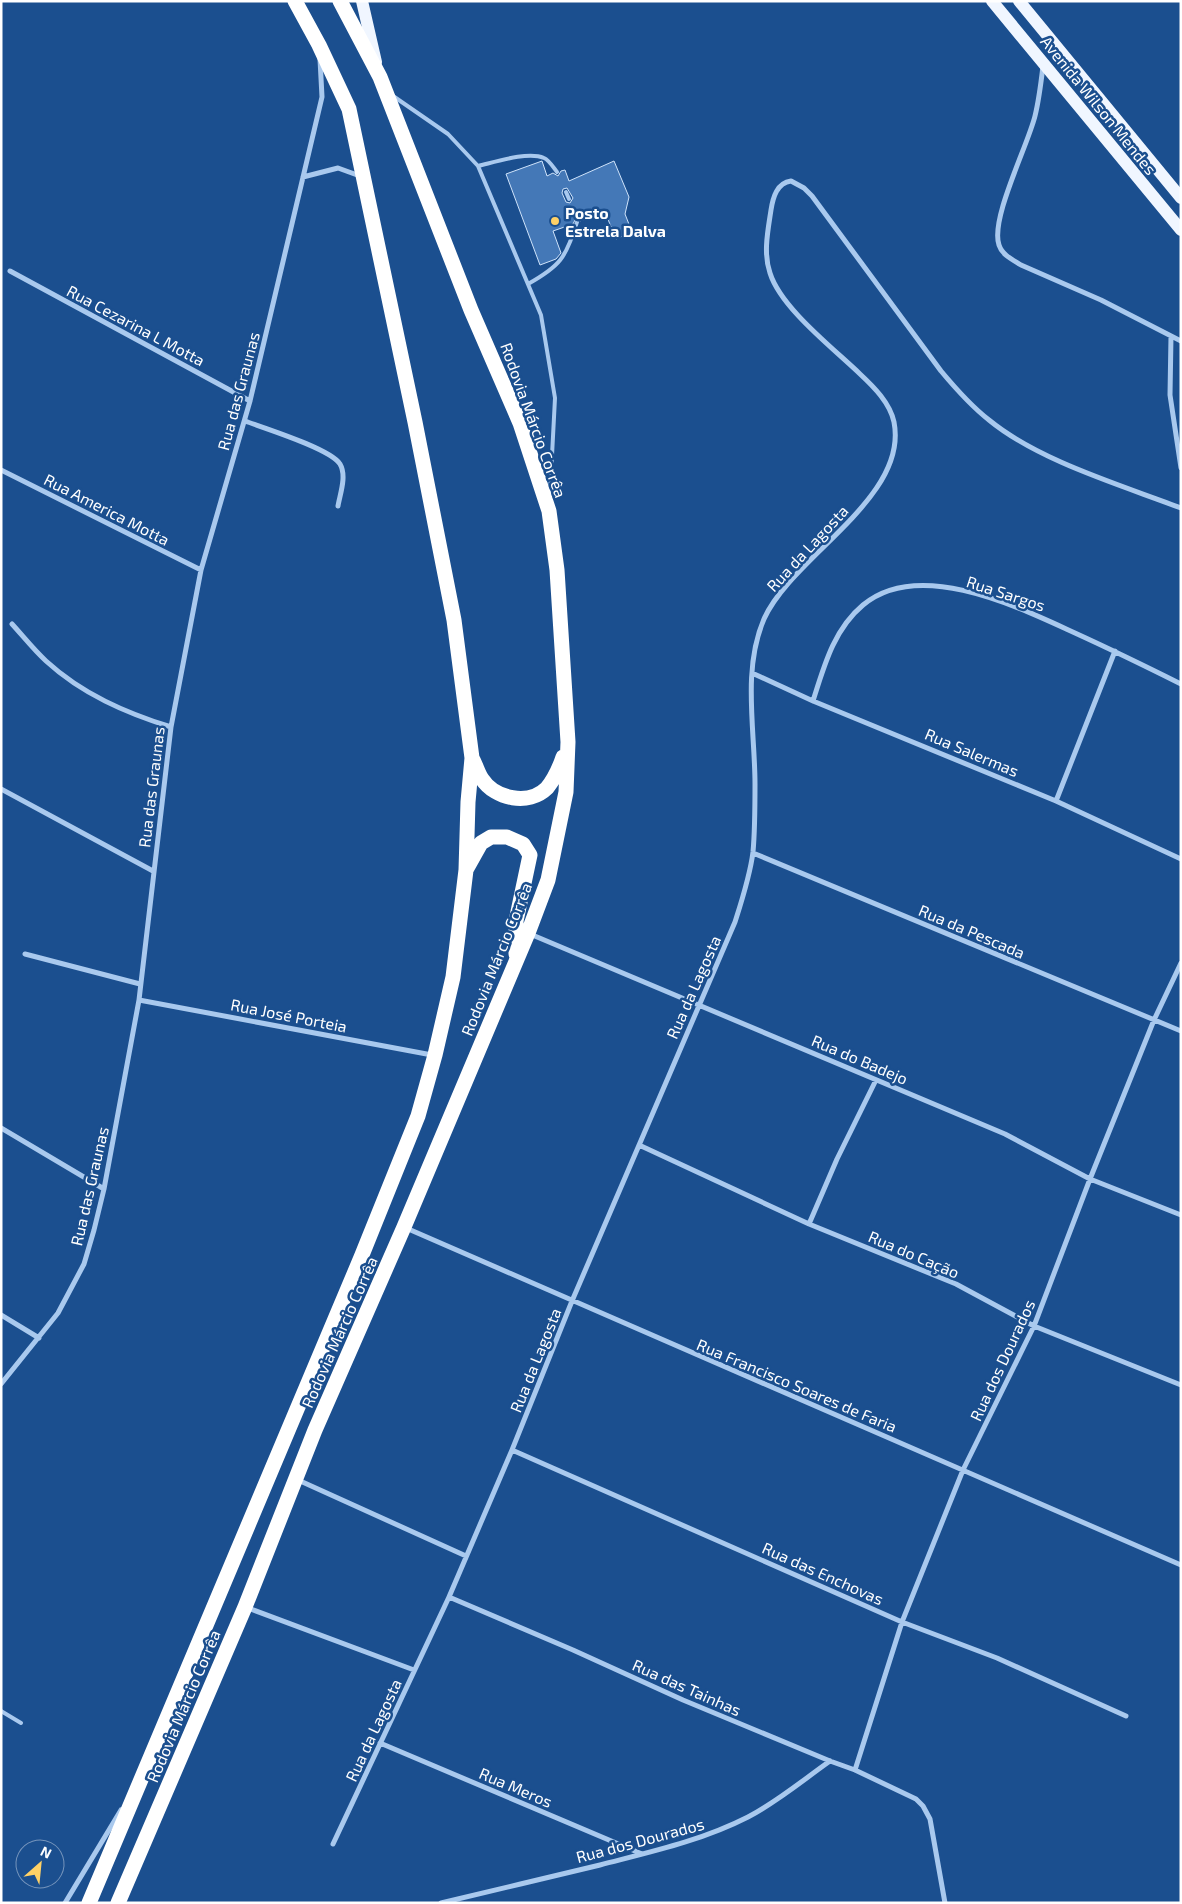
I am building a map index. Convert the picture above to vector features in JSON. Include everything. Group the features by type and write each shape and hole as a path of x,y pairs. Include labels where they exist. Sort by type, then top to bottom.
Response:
{"highway":[{"name":"Rodovia Márcio Corrêa","path":"89,1903 362,1255 418,1116 435,1055 453,977 466,870 468,802 472,758 454,620 350,109 295,1"},
{"name":"Rodovia Márcio Corrêa","path":"118,1903 245,1607 295,1479 528,933 548,880 566,792 568,742 557,570 549,511 520,423 471,310 382,84 340,1"},
{"path":"472,758 483,780 496,792 512,798 529,798 545,790 556,776 568,742"},
{"path":"466,870 481,843 492,837 507,837 523,844 530,855 516,922 516,960"}],"main road":[{"path":"362,1 382,84"},
{"name":"Avenida Wilson Mendes","path":"992,1 1181,230"},
{"name":"Avenida Wilson Mendes","path":"1019,1 1181,198"}],"street":[{"name":"Rua das Graunas","path":"1,1384 58,1313 84,1264 104,1189 138,1000 171,728 201,570 245,421 322,97 319,45"},
{"path":"1044,63 1035,116 998,226 999,245 1002,251 1021,265 1101,300 1181,341"},
{"path":"303,177 338,168 365,179"},
{"name":"Rua da Lagosta","path":"333,1844 449,1597 512,1450 572,1301 735,922 746,888 753,853 755,784 752,672 758,636 768,612 795,576 868,500 891,460 896,438 894,420 886,404 870,384 790,306 778,291 769,272 766,240 774,196 783,183 791,181 796,183 812,196 960,394 990,421 1007,433 1059,461 1181,508"},
{"name":"Rua Cezarina L Motta","path":"10,271 250,401"},
{"path":"1171,336 1170,395 1181,468"},
{"path":"245,421 317,449 336,460 340,464 343,476 338,506"},
{"name":"Rua America Motta","path":"1,470 201,570"},
{"name":"Rua Sargos","path":"813,701 825,662 848,620 870,600 896,588 925,585 973,592 1022,608 1181,684"},
{"path":"12,624 46,661 69,679 131,715 171,728"},
{"path":"1056,801 1114,651"},
{"name":"Rua Salermas","path":"752,672 813,701 1056,801 1181,859"},
{"path":"1,789 153,871"},
{"name":"Rua da Pescada","path":"753,853 1181,1032"},
{"name":"Rua do Badejo","path":"528,933 1005,1134 1090,1179 1181,1215"},
{"path":"25,954 140,984"},
{"name":"Rua dos Dourados","path":"856,1770 902,1622 963,1470 1034,1326 1090,1179 1154,1020 1181,963"},
{"name":"Rua José Porteia","path":"138,1000 435,1055"},
{"path":"809,1224 837,1159 876,1080"},
{"path":"1,1128 104,1189"},
{"name":"Rua do Cação","path":"639,1146 809,1224 956,1284 1034,1326 1181,1385"},
{"name":"Rua Francisco Soares de Faria","path":"404,1227 1181,1565"},
{"path":"1,1315 39,1338"},
{"name":"Rua das Enchovas","path":"512,1450 902,1622 997,1658 1126,1716"},
{"path":"295,1479 466,1556"},
{"name":"Rua das Tainhas","path":"449,1597 573,1650 682,1700 856,1770 916,1800 924,1806 930,1819 945,1903"},
{"path":"245,1607 414,1670"},
{"name":"Rua Meros","path":"380,1743 642,1854"},
{"name":"Rua dos Dourados","path":"440,1903 682,1844 718,1831 749,1816 784,1795 830,1761"},
{"path":"65,1903 142,1775"}],"lane":[{"path":"382,84 448,134 478,166 541,315 555,398 549,511"},
{"path":"478,166 536,156 546,159 556,172"},
{"path":"566,192 569,199"},
{"path":"528,284 549,272 559,263 565,254 577,222"},
{"path":"1,1711 21,1723"}],"building":[{"path":"542,161 547,176 553,173 558,176 561,171 565,170 569,181 614,161 629,197 625,214 632,232 616,239 605,212 580,221 576,218 573,224 553,231 561,253 556,259 540,265 506,174","holes":["567,188 573,198 570,203 566,202 562,193 563,189"]}],"place":[{"name":"Posto Estrela Dalva","path":"555,221"}]}
